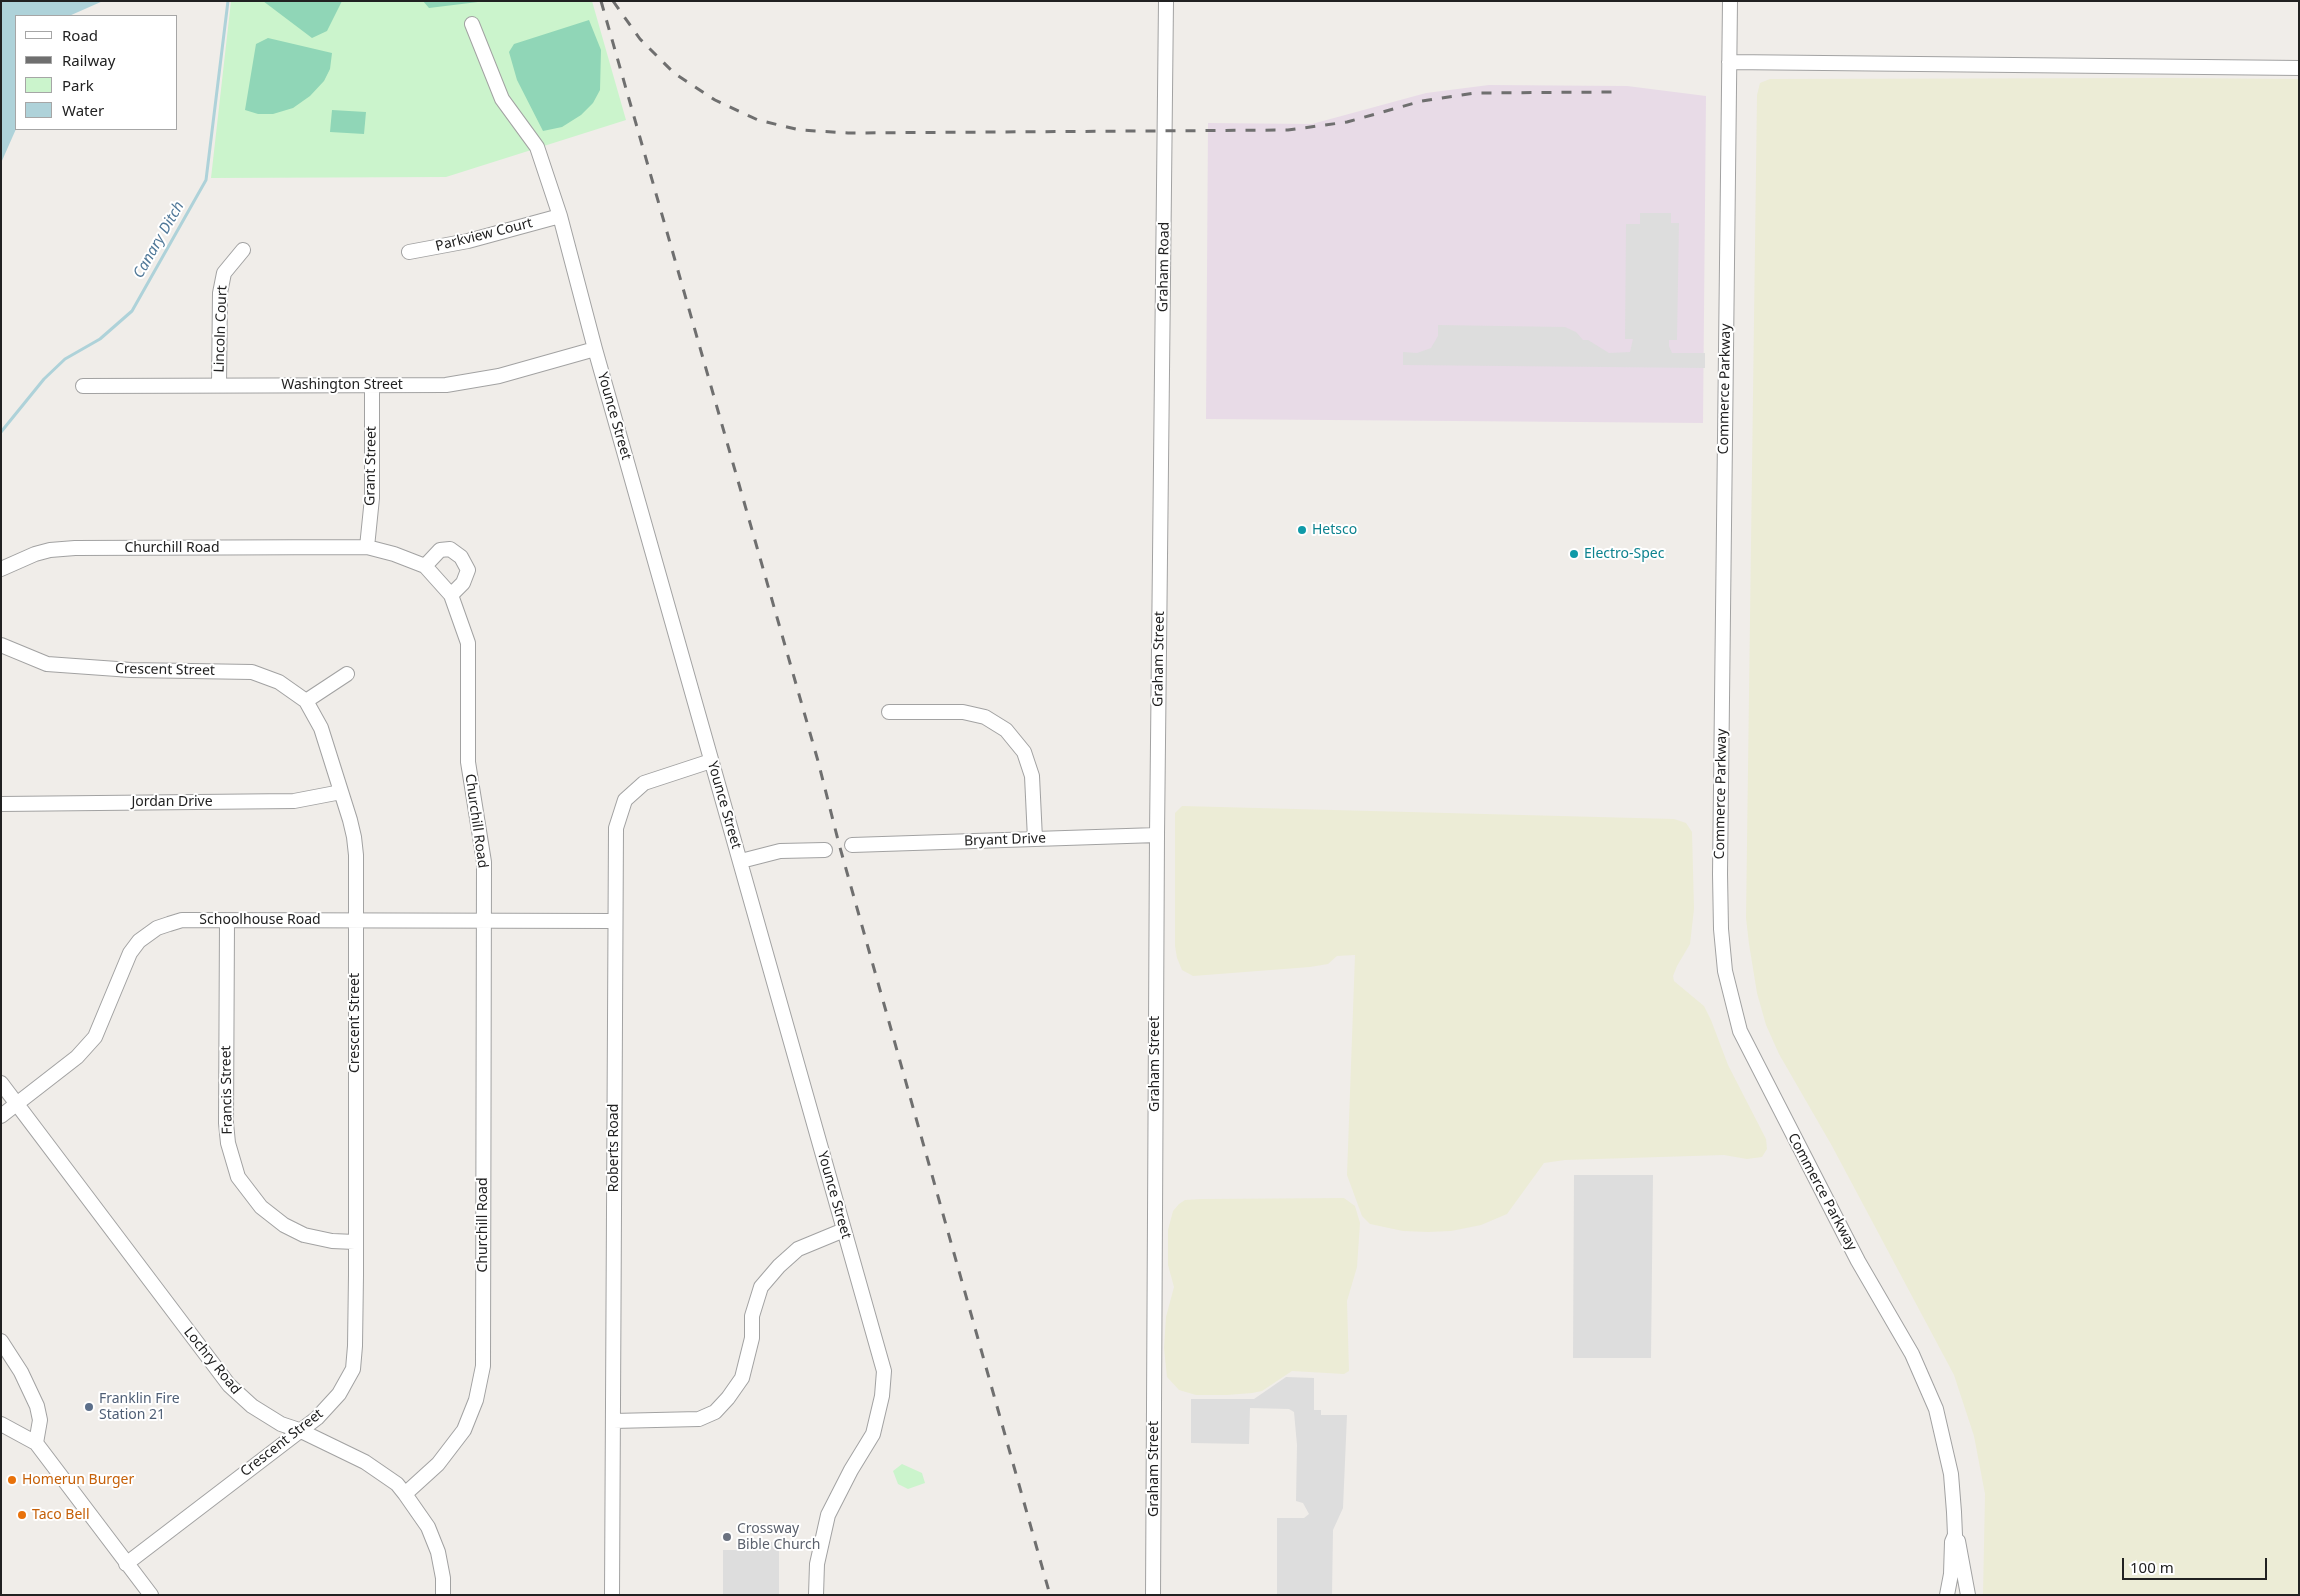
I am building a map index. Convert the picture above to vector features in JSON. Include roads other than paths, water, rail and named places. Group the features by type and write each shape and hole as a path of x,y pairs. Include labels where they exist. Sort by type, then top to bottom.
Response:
{"street":[{"name":"Graham Road","path":"1161,533 1166,1"},
{"name":"Commerce Parkway","path":"1730,1 1720,874 1721,929 1725,971 1740,1031 1858,1260 1912,1354 1936,1409 1951,1474 1955,1536 1958,1542 1968,1595"},
{"name":"Younce Street","path":"472,24 502,99 537,147 560,216 595,349 884,1371 882,1396 873,1434 850,1470 828,1515 817,1564 816,1595"},
{"path":"1729,62 2299,68"},
{"name":"Parkview Court","path":"408,252 468,241 560,216"},
{"name":"Lincoln Court","path":"219,385 220,293 224,273 243,250"},
{"name":"Washington Street","path":"83,386 420,386 471,382 508,374 595,349"},
{"name":"Grant Street","path":"367,547 372,498 372,385"},
{"name":"Graham Street","path":"1154,1595 1157,835 1161,533"},
{"name":"Churchill Road","path":"1,569 35,554 50,550 75,548 367,547 394,554 424,566 451,595 468,643 468,762 470,782 483,845 483,1366 476,1400 464,1430 438,1464 406,1494"},
{"path":"424,566 440,550 450,549 461,557 468,570 462,583 451,595"},
{"name":"Crescent Street","path":"1,645 32,659 56,665 131,670 252,672 279,682 306,702 321,728 350,820 356,855 355,1346 353,1369 339,1394 317,1418 126,1564"},
{"path":"306,702 347,674"},
{"path":"889,712 964,712 986,717 1006,730 1024,752 1032,776 1035,839"},
{"name":"Roberts Road","path":"612,1595 616,828 625,800 644,783 654,778 711,761"},
{"name":"Jordan Drive","path":"1,804 294,801 341,792"},
{"name":"Bryant Drive","path":"852,845 1157,835"},
{"path":"740,861 780,852 825,850"},
{"name":"Schoolhouse Road","path":"1,1116 77,1057 95,1037 122,968 139,941 157,928 182,920 615,921"},
{"name":"Francis Street","path":"227,921 226,1123 228,1144 238,1177 261,1208 284,1225 304,1235 332,1241 355,1242"},
{"name":"Lochry Road","path":"1,1082 229,1385 252,1406 280,1424 299,1430 365,1462 396,1484 406,1494 428,1527 438,1552 443,1578 443,1595"},
{"path":"614,1421 699,1419 715,1412 742,1378 752,1338 752,1316 761,1287 779,1266 798,1249 844,1230"},
{"path":"1,1342 21,1372 37,1406 40,1420 36,1443"},
{"path":"1,1424 36,1443 151,1595"},
{"name":"Commerce Parkway","path":"1947,1595 1951,1574 1952,1542 1955,1536"}],"water":[{"path":"1,1 103,1 71,15 15,15 16,130 1,163"}],"waterway":[{"name":"Canary Ditch","path":"1,432 44,379 65,359 100,339 132,311 206,180 228,1"}],"railway":[{"path":"601,1 818,761 839,844 1050,1595"},
{"path":"613,1 640,39 674,73 715,100 758,120 800,130 848,133 1288,130 1347,122 1422,101 1475,93 1612,92"}],"place":[{"name":"Hetsco","path":"1302,530"},
{"name":"Electro-Spec","path":"1574,554"},
{"name":"Franklin Fire Station 21","path":"89,1407"},
{"name":"Homerun Burger","path":"12,1480"},
{"name":"Taco Bell","path":"22,1515"},
{"name":"Crossway Bible Church","path":"727,1537"}]}
